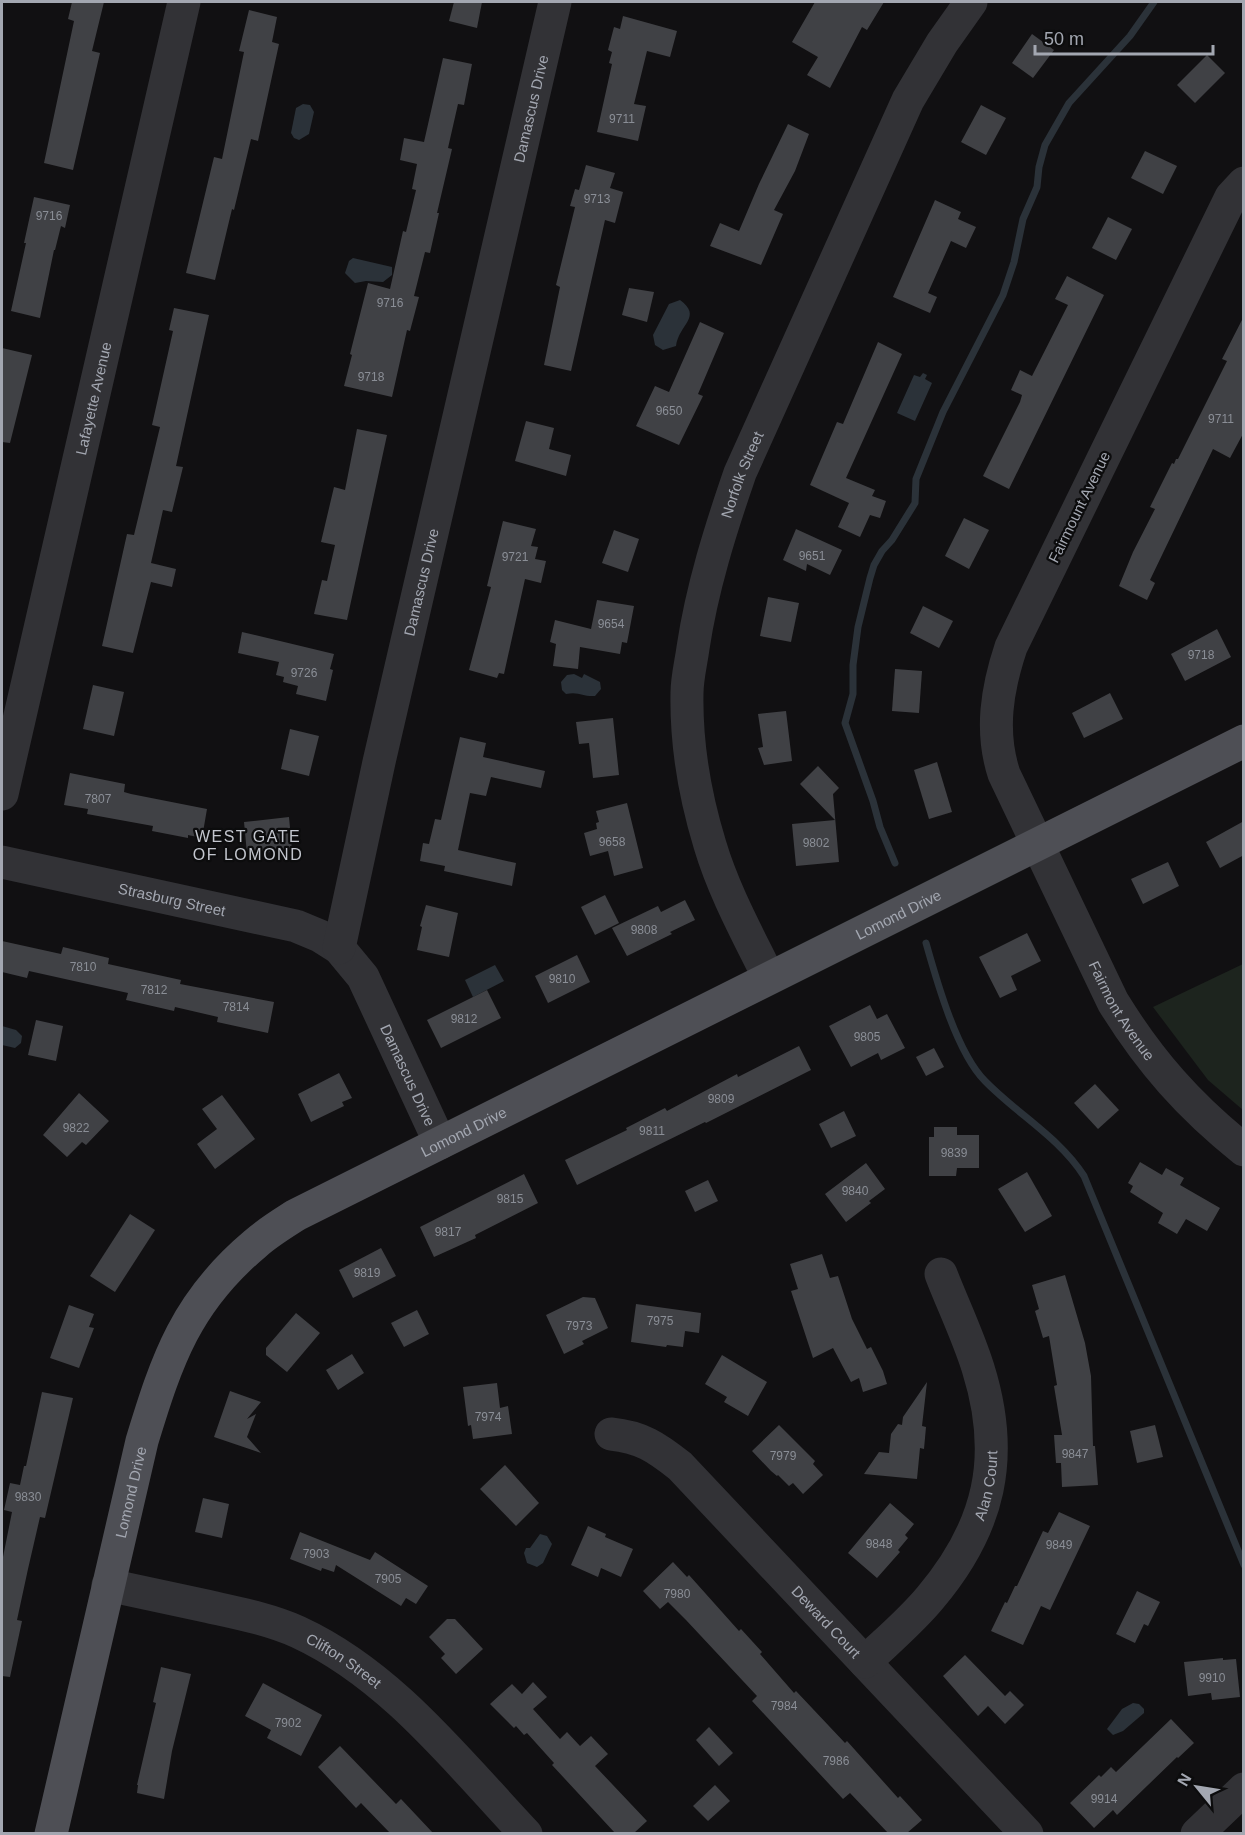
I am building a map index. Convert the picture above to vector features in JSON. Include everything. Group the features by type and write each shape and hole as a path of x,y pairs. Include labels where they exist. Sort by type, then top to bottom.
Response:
{"main road":[{"name":"Lomond Drive","path":"51,1833 142,1441 159,1384 184,1327 209,1289 256,1243 296,1215 1244,741"}],"street":[{"name":"Lafayette Avenue","path":"2,794 184,2"},
{"name":"Damascus Drive","path":"440,1143 363,977 339,948 379,762 555,2"},
{"name":"Norfolk Street","path":"769,978 729,896 710,846 697,796 690,754 687,692 698,613 718,536 754,441 908,100 942,43 971,2"},
{"name":"Fairmount Avenue","path":"1037,844 998,757 995,715 1005,664 1011,646 1231,197 1244,183"},
{"name":"Fairmont Avenue","path":"1037,844 1113,1002 1135,1038 1174,1086 1210,1123 1244,1150"},
{"name":"Strasburg Street","path":"2,862 296,926 320,936 339,948"},
{"name":"Alan Court","path":"865,1662 929,1600 965,1550 977,1523 991,1473 992,1437 978,1367 941,1274"},
{"name":"Deward Court","path":"611,1434 629,1436 645,1442 680,1466 1027,1833"},
{"name":"Clifton Street","path":"108,1585 248,1615 297,1632 343,1656 378,1681 410,1711 526,1833"},
{"path":"1197,1833 1244,1789"}],"shaded area":[{"path":"303,104 310,105 314,112 309,134 299,140 291,133 296,108"},
{"path":"353,258 392,267 392,275 383,282 355,283 345,273 349,261"},
{"path":"680,300 687,306 690,316 676,346 663,350 655,345 653,335 669,304"},
{"path":"923,373 927,375 925,379 932,383 915,421 897,413 914,375 920,377"},
{"path":"574,674 582,678 584,674 600,682 601,689 595,696 566,694 562,690 561,682 567,675"},
{"path":"1243,964 1243,1110 1208,1080 1153,1007"},
{"path":"495,965 504,981 473,997 465,980"},
{"path":"2,1026 16,1030 22,1036 21,1043 15,1048 2,1045"},
{"path":"540,1534 547,1536 552,1544 543,1563 537,1567 527,1563 524,1553"},
{"path":"1133,1703 1139,1704 1144,1709 1144,1713 1123,1731 1113,1735 1107,1729 1122,1709"}],"building":[{"path":"72,2 104,2 92,51 100,53 73,170 44,163 74,21 68,19"},
{"path":"454,2 482,2 477,28 449,21"},
{"path":"815,2 884,2 867,30 862,27 830,88 807,75 818,57 792,42"},
{"path":"249,10 277,17 272,42 279,44 258,141 251,139 215,280 186,273 214,157 222,159 244,52 239,51"},
{"path":"623,16 677,31 670,57 647,51 634,104 646,106 638,141 597,132 612,64 609,63 612,52 608,50 614,27 620,29"},
{"path":"1032,34 1054,50 1033,78 1012,63"},
{"path":"1207,55 1225,73 1195,103 1177,85"},
{"path":"443,58 472,64 464,105 458,104 448,148 452,149 430,253 425,252 414,296 419,297 410,331 407,330 392,397 344,386 368,283 390,289 403,231 406,232 416,190 412,189 417,164 400,160 404,138 424,142"},
{"path":"981,105 1006,118 986,155 961,142"},
{"path":"788,124 809,134 795,171 774,210 783,214 761,265 710,246 720,223 739,231"},
{"path":"1145,151 1177,166 1163,194 1131,178"},
{"path":"586,165 615,173 610,188 623,192 615,223 605,220 571,371 544,365 560,287 556,285 575,207 570,206 575,189 579,190"},
{"path":"34,197 70,205 65,228 61,226 54,250 40,318 11,311"},
{"path":"935,200 961,212 958,219 976,227 966,248 951,241 928,293 937,297 930,313 893,297"},
{"path":"1108,217 1132,229 1116,260 1092,248"},
{"path":"1067,276 1104,295 1009,489 983,476 1020,402 1022,395 1011,390 1020,370 1032,376 1068,305 1055,299"},
{"path":"629,288 654,292 647,322 622,315"},
{"path":"174,308 209,315 176,466 183,467 172,512 163,510 151,563 176,569 172,587 151,582 133,653 102,646 127,534 134,535 160,427 152,425 173,331 169,330"},
{"path":"1244,316 1244,432 1230,458 1213,449 1150,580 1155,583 1147,600 1119,586 1155,509 1150,507 1172,463 1174,464 1178,459 1227,361 1222,359"},
{"path":"700,322 724,333 698,394 703,396 679,445 636,426 655,386 669,392"},
{"path":"878,342 902,354 846,478 875,490 872,496 886,501 880,518 870,515 860,537 838,527 849,503 810,485 837,422 843,424"},
{"path":"2,348 32,355 10,443 2,442"},
{"path":"526,421 554,428 549,449 571,455 566,476 515,461"},
{"path":"357,429 387,435 347,620 314,614 322,580 327,581 335,545 321,542 334,487 345,490"},
{"path":"964,518 989,530 969,569 945,556"},
{"path":"503,521 536,529 531,546 538,547 535,559 546,561 541,583 525,579 504,674 499,673 497,678 469,670 491,587 487,586"},
{"path":"796,529 842,550 830,575 807,564 806,571 783,560"},
{"path":"614,530 639,539 628,572 602,563"},
{"path":"768,597 799,603 791,642 760,636"},
{"path":"597,600 634,606 627,643 622,642 620,654 580,647 578,669 553,666 556,644 550,642 555,620 591,629"},
{"path":"923,606 953,621 939,648 910,633"},
{"path":"1217,629 1231,657 1185,681 1171,654"},
{"path":"242,632 334,654 326,701 296,694 298,686 283,682 284,677 276,675 279,662 238,653"},
{"path":"895,669 922,671 919,713 892,711"},
{"path":"93,685 124,692 114,736 83,729"},
{"path":"1110,693 1123,719 1084,738 1072,713"},
{"path":"786,711 792,761 764,765 758,748 763,747 758,714"},
{"path":"613,718 619,775 593,778 589,743 579,744 576,722"},
{"path":"290,729 319,736 309,776 281,769"},
{"path":"460,737 486,743 483,757 545,771 541,788 491,777 486,796 470,793 458,850 516,863 512,886 444,871 445,866 420,861 423,843 429,844 435,819 441,820"},
{"path":"937,762 952,812 929,819 914,770"},
{"path":"818,766 839,788 833,794 839,862 796,866 792,824 835,820 800,784"},
{"path":"70,773 125,784 124,792 131,794 207,809 202,838 188,835 188,838 152,831 153,826 87,814 88,809 64,805"},
{"path":"627,803 643,868 614,876 608,851 590,856 584,833 597,829 596,823 599,822 596,811"},
{"path":"289,817 292,850 247,854 244,822"},
{"path":"1244,821 1244,855 1220,868 1206,842"},
{"path":"1168,862 1179,886 1143,904 1131,879"},
{"path":"605,895 619,923 595,935 581,907"},
{"path":"685,900 695,920 627,956 612,928 658,906 661,912"},
{"path":"426,905 458,913 449,957 417,950"},
{"path":"1027,933 1041,961 1011,976 1017,990 1000,998 979,957"},
{"path":"2,941 61,954 63,947 109,958 108,964 181,980 180,984 274,1002 268,1033 217,1022 218,1017 175,1007 174,1011 126,1000 128,993 29,971 27,978 2,972"},
{"path":"577,955 590,982 548,1003 535,976"},
{"path":"487,990 501,1018 441,1048 427,1020"},
{"path":"870,1005 877,1019 887,1014 905,1048 881,1060 878,1053 851,1067 829,1026"},
{"path":"36,1020 63,1026 56,1061 28,1055"},
{"path":"799,1046 811,1070 577,1185 565,1160 627,1130 626,1128 665,1108 667,1111 737,1074 738,1077"},
{"path":"934,1048 944,1067 926,1076 916,1057"},
{"path":"339,1073 352,1098 342,1102 344,1106 311,1122 298,1094"},
{"path":"1095,1084 1119,1110 1098,1129 1074,1103"},
{"path":"79,1093 109,1121 86,1145 82,1142 67,1157 43,1135"},
{"path":"222,1095 255,1139 215,1169 197,1144 217,1129 202,1109"},
{"path":"844,1111 856,1136 831,1148 819,1124"},
{"path":"934,1127 957,1127 957,1135 979,1135 979,1168 957,1168 956,1176 929,1176 929,1137 934,1137"},
{"path":"1140,1162 1162,1175 1166,1168 1184,1178 1180,1185 1220,1208 1207,1231 1186,1219 1177,1234 1158,1223 1163,1213 1130,1192 1133,1186 1128,1183"},
{"path":"866,1163 885,1189 846,1222 825,1194"},
{"path":"1027,1172 1052,1216 1025,1232 998,1189"},
{"path":"524,1174 538,1203 475,1235 476,1238 434,1257 420,1227"},
{"path":"708,1180 718,1201 695,1212 685,1191"},
{"path":"130,1214 155,1230 115,1292 90,1276"},
{"path":"381,1248 396,1276 353,1298 339,1270"},
{"path":"822,1254 830,1278 838,1276 852,1319 867,1349 871,1347 887,1384 863,1392 859,1378 851,1382 833,1348 813,1358 791,1291 798,1289 790,1264"},
{"path":"1065,1275 1085,1343 1091,1376 1093,1446 1095,1446 1098,1485 1062,1487 1061,1463 1056,1463 1054,1435 1062,1435 1054,1386 1057,1385 1049,1336 1043,1338 1035,1311 1039,1309 1032,1285"},
{"path":"583,1297 595,1298 608,1328 582,1341 584,1344 564,1354 546,1315"},
{"path":"636,1304 701,1313 699,1333 685,1331 683,1347 631,1342"},
{"path":"69,1305 94,1314 89,1327 94,1328 79,1368 50,1358"},
{"path":"417,1310 429,1334 404,1347 391,1323"},
{"path":"296,1313 320,1333 287,1372 266,1355 266,1348"},
{"path":"352,1354 364,1373 338,1390 326,1370"},
{"path":"722,1355 767,1382 748,1416 724,1402 727,1397 705,1384"},
{"path":"927,1382 922,1426 926,1427 924,1449 920,1448 917,1479 864,1474 879,1452 889,1453 891,1434 898,1424 902,1425 903,1417"},
{"path":"497,1383 500,1408 508,1406 512,1434 473,1439 471,1425 468,1426 463,1387"},
{"path":"230,1391 261,1402 247,1419 256,1414 247,1437 261,1453 214,1437"},
{"path":"42,1392 73,1398 45,1518 40,1517 28,1569 17,1620 22,1621 10,1677 2,1676 2,1562 12,1512 4,1510 10,1483 20,1485"},
{"path":"779,1425 815,1461 813,1464 823,1475 803,1494 793,1483 789,1486 771,1471 752,1451"},
{"path":"1155,1425 1163,1457 1137,1463 1130,1431"},
{"path":"505,1465 539,1503 516,1526 480,1489"},
{"path":"203,1498 229,1504 222,1538 195,1532"},
{"path":"890,1503 914,1524 905,1535 908,1538 898,1550 900,1552 877,1578 848,1553"},
{"path":"1059,1512 1090,1526 1050,1610 1041,1606 1023,1645 991,1631 1005,1602 1007,1603 1017,1586 1043,1531 1048,1533"},
{"path":"588,1526 606,1534 605,1537 633,1549 621,1577 601,1568 598,1577 571,1565"},
{"path":"300,1532 370,1560 375,1552 428,1586 416,1604 406,1598 401,1606 336,1565 334,1572 322,1568 321,1571 290,1559"},
{"path":"673,1562 687,1577 689,1575 739,1631 741,1629 794,1693 796,1691 845,1743 847,1741 898,1798 900,1796 922,1820 907,1833 888,1833 850,1793 843,1799 752,1701 757,1696 686,1620 668,1602 660,1609 643,1591"},
{"path":"1137,1591 1160,1602 1148,1626 1144,1624 1135,1643 1116,1634"},
{"path":"447,1619 455,1619 483,1649 456,1674 441,1658 445,1654 429,1637"},
{"path":"965,1655 1005,1696 1010,1691 1024,1705 1005,1724 988,1706 978,1716 943,1676"},
{"path":"1223,1658 1223,1660 1236,1659 1240,1697 1212,1700 1211,1693 1188,1696 1184,1662"},
{"path":"161,1667 191,1674 172,1751 164,1799 137,1793 156,1703 153,1702"},
{"path":"533,1682 547,1697 533,1709 560,1739 567,1732 580,1746 591,1736 608,1754 595,1766 647,1821 634,1833 615,1833 552,1765 554,1763 527,1733 524,1735 516,1726 514,1728 490,1704 512,1684 522,1694"},
{"path":"263,1683 322,1715 301,1756 267,1738 271,1730 245,1716"},
{"path":"1171,1719 1194,1743 1117,1815 1113,1810 1094,1828 1070,1803 1099,1775 1101,1777 1111,1767 1116,1772"},
{"path":"709,1727 733,1753 719,1766 696,1740"},
{"path":"340,1746 396,1804 401,1799 433,1833 390,1833 361,1803 356,1808 318,1767"},
{"path":"715,1785 730,1801 708,1821 693,1806"}],"waterway":[{"path":"895,863 880,827 845,723 853,694 853,665 858,627 870,578 882,551 892,540 915,503 916,479 943,412 1003,295 1014,262 1023,219 1037,187 1045,145 1069,103 1130,36 1154,2"},
{"path":"926,943 949,1016 975,1069 997,1093 1062,1149 1084,1176 1244,1565"}],"district":[{"name":"WEST GATE OF LOMOND","path":"248,845"}]}
